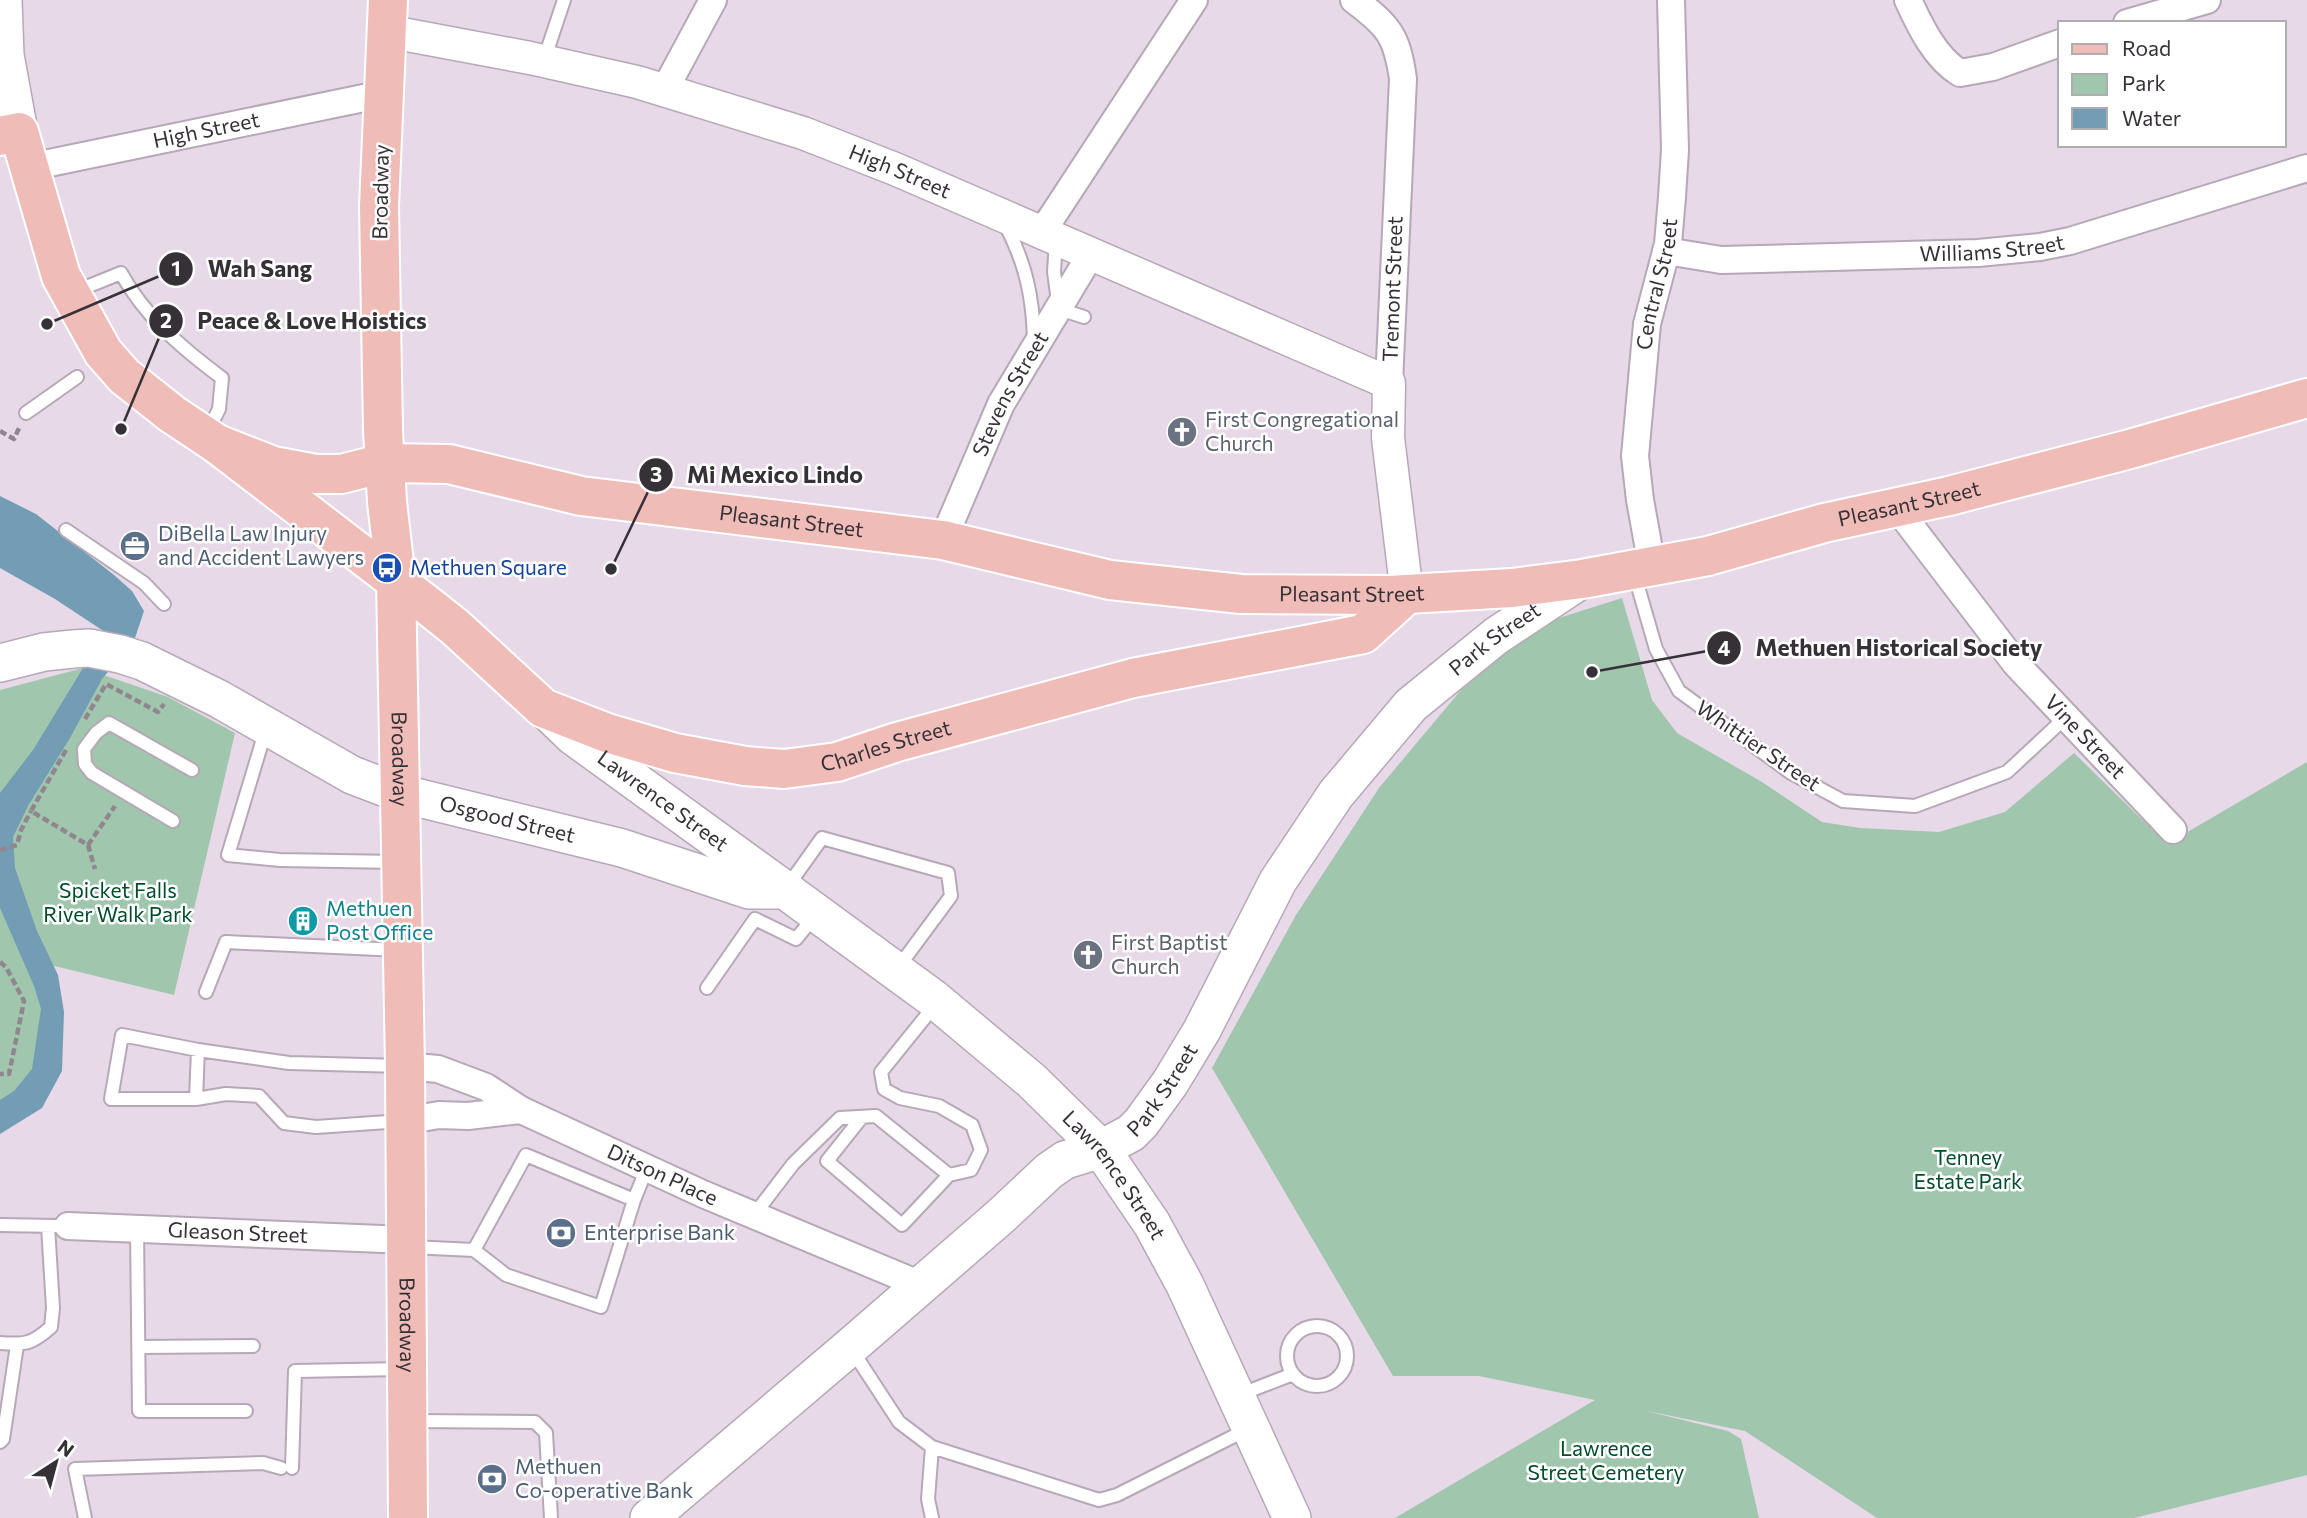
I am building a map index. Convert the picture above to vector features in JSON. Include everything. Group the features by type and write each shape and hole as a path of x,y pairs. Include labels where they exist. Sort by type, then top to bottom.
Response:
{"main road":[{"path":"3,0 3,55 18,162 61,276 103,352 124,376 172,414 211,440 273,466 316,474 385,476"},
{"name":"Broadway","path":"387,15 379,206 385,476 396,580 405,1066 408,1518"},
{"name":"Pleasant Street","path":"385,476 449,464 581,496 943,540 1124,582 1241,594 1407,594 1512,588 1582,579 1708,556 1824,523 2118,452 2307,398"},
{"name":"Charles Street","path":"211,440 455,627 544,708 607,733 675,753 745,766 784,769 821,766 897,742 1132,678 1363,634 1407,594"},
{"path":"288,498 321,500 385,476"},
{"name":"Park Street","path":"649,1518 850,1347 1049,1171 1065,1160 1101,1149 1131,1133 1164,1093 1202,1030 1278,881 1336,794 1411,705 1496,636 1582,579"},
{"path":"397,660 408,645 439,629 455,627"},
{"name":"Osgood Street","path":"0,663 44,652 89,648 120,654 142,661 181,680 352,775 399,793 622,848 749,890 785,890"},
{"name":"Lawrence Street","path":"544,708 573,736 785,890"},
{"path":"785,890 828,921"},
{"name":"Lawrence Street","path":"828,921 937,1002 1032,1081 1101,1149 1152,1224 1185,1285 1292,1518"}],"street":[{"path":"664,90 713,0"},
{"path":"1049,235 1194,0"},
{"name":"Tremont Street","path":"1354,0 1387,28 1396,42 1402,79 1388,438 1407,594"},
{"name":"Central Street","path":"1642,568 1640,500 1635,456 1647,324 1666,251 1675,150 1671,0"},
{"path":"1908,0 1928,37 1949,67 1960,74 1993,67 2058,44"},
{"path":"2134,21 2207,0"},
{"name":"High Street","path":"387,15 544,61 664,90 803,133 1049,235 1324,363 1390,383"},
{"name":"High Street","path":"18,162 383,94"},
{"name":"Williams Street","path":"1666,251 1721,260 1978,253 2040,247 2307,168"},
{"name":"Stevens Street","path":"943,540 996,416 1091,254"},
{"name":"Vine Street","path":"1896,507 2016,664 2173,830"},
{"name":"Ditson Place","path":"405,1066 438,1069 486,1087 522,1110 647,1168 921,1285"},
{"path":"404,1121 439,1115 468,1116 522,1110"},
{"name":"Gleason Street","path":"58,1226 407,1243"}],"lane":[{"path":"544,61 564,0"},
{"path":"1000,215 1025,268 1033,304 1034,350"},
{"path":"1049,235 1059,309 1084,317"},
{"path":"71,293 121,274 157,323 187,352 222,378 219,409 211,440"},
{"path":"26,414 77,377"},
{"path":"66,530 144,583 164,604"},
{"name":"Whittier Street","path":"1642,568 1656,649 1679,691 1791,773 1843,801 1915,806 2007,772 2066,717"},
{"path":"173,821 92,773 85,764 84,749 96,733 109,723 192,770"},
{"path":"267,726 228,855 280,860 400,862"},
{"path":"785,890 822,838 948,873 951,896 896,970"},
{"path":"706,988 755,919 796,939 809,923 828,921"},
{"path":"206,992 226,942 403,950"},
{"path":"862,1117 827,1161 902,1225 949,1175 971,1170 981,1150 972,1125 939,1106 900,1098 884,1088 881,1072 937,1002"},
{"path":"404,1121 316,1127 284,1123 259,1096 226,1094 197,1099 111,1099 122,1035 198,1050 289,1063 405,1066"},
{"path":"197,1099 198,1050"},
{"path":"754,1215 793,1164 840,1118 876,1116 949,1175"},
{"path":"474,1250 526,1155 634,1200"},
{"path":"407,1243 474,1250 506,1275 601,1307 634,1200 647,1168"},
{"path":"0,1225 58,1226 51,1327 37,1340 17,1345 0,1343"},
{"path":"137,1229 139,1410 246,1410"},
{"path":"1309,1327 1329,1328 1344,1342 1347,1361 1338,1379 1329,1384 1309,1385 1293,1374 1287,1356 1293,1338 1300,1332 1309,1327"},
{"path":"0,1442 3,1439 17,1345"},
{"path":"139,1347 253,1346"},
{"path":"850,1347 899,1422 932,1447 1099,1500 1117,1495 1250,1429"},
{"path":"85,1518 75,1469 263,1463 287,1468 295,1371 408,1369"},
{"path":"1235,1396 1293,1374"},
{"path":"408,1421 535,1422 546,1433 551,1518"},
{"path":"932,1447 928,1499 932,1518"}],"path":[{"path":"0,431 14,439"},
{"path":"79,728 106,684 159,712 181,680"},
{"path":"0,850 17,845 21,830 72,739"},
{"path":"88,845 124,793"},
{"path":"31,811 88,845 95,869"},
{"path":"0,962 6,967 24,1001 9,1074 0,1074"}],"green space":[{"name":"Tenney Estate Park","path":"1622,598 1652,700 1677,733 1762,782 1822,822 1860,828 1939,832 2005,812 2074,753 2167,844 2307,762 2307,1475 2134,1518 1877,1518 1745,1431 1642,1410 1728,1431 1741,1439 1759,1518 1395,1518 1595,1400 1479,1376 1393,1376 1212,1068 1296,915 1379,788 1461,690 1510,649 1556,619"},
{"name":"Spicket Falls River Walk Park","path":"83,668 168,697 235,733 174,995 42,963 51,1066 0,1119 0,690"}],"water":[{"path":"0,496 36,514 114,575 132,591 144,611 134,641 102,679 28,806 13,837 15,868 37,931 58,975 64,1012 62,1071 42,1108 0,1134 0,1100 14,1091 32,1069 41,1009 34,986 0,908 0,793 33,750 105,632 55,599 0,568"}],"place":[{"name":"Wah Sang","path":"47,324"},
{"name":"Peace & Love Hoistics","path":"121,429"},
{"name":"First Congregational Church","path":"1182,432"},
{"name":"DiBella Law Injury and Accident Lawyers","path":"135,546"},
{"name":"Methuen Square","path":"387,568"},
{"name":"Mi Mexico Lindo","path":"611,569"},
{"name":"Methuen Historical Society","path":"1592,672"},
{"name":"Methuen Post Office","path":"303,921"},
{"name":"First Baptist Church","path":"1088,955"},
{"name":"Enterprise Bank","path":"561,1233"},
{"name":"Methuen Co-operative Bank","path":"492,1479"}],"park label":[{"name":"Lawrence Street Cemetery","path":"1606,1461"}]}
